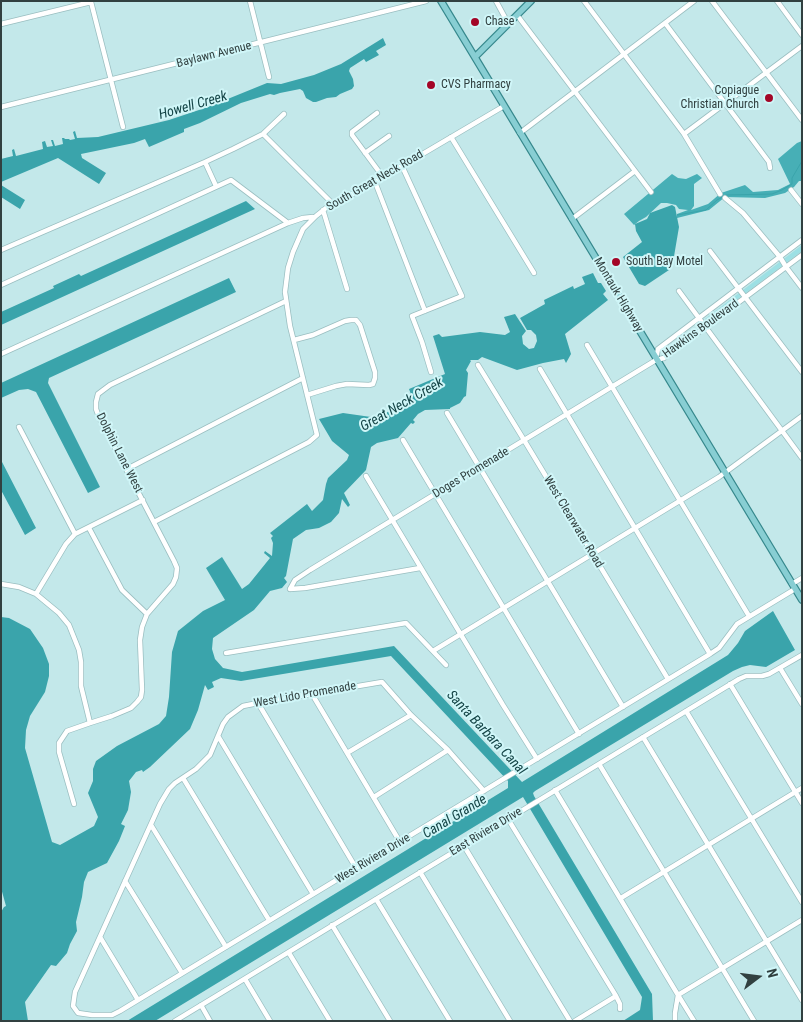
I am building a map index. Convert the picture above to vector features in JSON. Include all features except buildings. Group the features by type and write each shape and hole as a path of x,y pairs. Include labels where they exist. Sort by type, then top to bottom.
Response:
{"main road":[{"name":"Montauk Highway","path":"441,1 802,600"},
{"path":"475,57 531,1"}],"street":[{"path":"250,1 269,77"},
{"name":"Baylawn Avenue","path":"1,108 426,1"},
{"path":"496,1 508,23"},
{"path":"584,1 684,134 720,194"},
{"path":"520,133 694,1"},
{"path":"712,1 802,120"},
{"path":"777,1 802,35"},
{"path":"1,24 92,2 123,127"},
{"path":"517,15 651,192"},
{"path":"665,23 769,162 770,168"},
{"path":"684,134 802,46"},
{"name":"South Great Neck Road","path":"154,522 309,442 317,435 286,301 285,286 288,268 292,252 302,231 323,210 375,182 504,106"},
{"path":"377,113 352,132 352,135 383,177"},
{"path":"1,250 234,149 263,134 284,114"},
{"path":"263,134 333,204"},
{"path":"365,153 389,136"},
{"path":"451,137 534,274"},
{"path":"206,162 216,186"},
{"path":"402,166 462,296 412,316 431,372"},
{"path":"572,219 635,171"},
{"path":"1,284 231,180 288,223"},
{"path":"375,182 425,311"},
{"path":"791,190 802,204"},
{"path":"725,198 743,213 780,257 802,288"},
{"path":"323,210 348,289"},
{"path":"1,354 288,223 303,218 315,217"},
{"path":"295,221 302,231"},
{"name":"Hawkins Boulevard","path":"802,240 658,350 656,360 664,358 802,255"},
{"path":"710,252 802,372"},
{"path":"679,291 802,458"},
{"name":"Dolphin Lane West","path":"147,614 173,584 177,568 96,409 98,394 110,384 286,301"},
{"path":"294,340 313,335 351,320 356,320 360,325 375,372 374,384 347,384 307,395"},
{"path":"587,345 749,616"},
{"name":"Doges Promenade","path":"420,568 290,589 295,580 310,570 656,360"},
{"name":"West Clearwater Road","path":"478,365 668,679"},
{"path":"540,369 710,654"},
{"path":"127,469 303,378"},
{"path":"448,413 622,707"},
{"path":"433,651 725,473 802,416"},
{"path":"19,427 75,534"},
{"path":"403,440 579,734"},
{"path":"366,476 502,706 537,759"},
{"path":"36,594 66,544 75,534 143,500"},
{"path":"74,804 59,752 59,743 67,732 131,708 137,702 142,690 140,640 147,614 122,590 89,528"},
{"name":"West Riviera Drive","path":"92,1015 112,1015 138,1000 710,654 719,648 737,624 794,586 802,578"},
{"path":"1,584 19,587 36,594 59,613 69,625 79,650 81,686 90,723"},
{"path":"226,653 406,623 446,665"},
{"name":"East Riviera Drive","path":"175,1021 730,684 746,676 769,674 802,655"},
{"path":"780,668 802,704"},
{"name":"West Lido Promenade","path":"92,1015 78,1013 73,1006 75,992 160,804 169,789 203,763 214,747 228,717 243,706 382,682 448,750 484,791"},
{"path":"730,684 802,803"},
{"path":"312,694 400,842"},
{"path":"258,703 356,868"},
{"path":"686,711 802,902"},
{"path":"347,753 412,715"},
{"path":"218,736 313,894"},
{"path":"642,737 802,1000"},
{"path":"374,797 448,750"},
{"path":"599,764 754,1021"},
{"path":"183,778 270,920"},
{"path":"621,898 802,788"},
{"path":"555,790 694,1021"},
{"path":"508,818 616,996 620,1009"},
{"path":"151,825 226,947"},
{"path":"464,846 570,1021"},
{"path":"420,872 510,1021"},
{"path":"126,881 182,973"},
{"path":"376,899 450,1021"},
{"path":"678,994 802,920"},
{"path":"332,925 390,1021"},
{"path":"100,937 138,1000"},
{"path":"289,953 330,1021"},
{"path":"245,979 270,1021"},
{"path":"674,1021 678,994"},
{"path":"575,1021 616,996"},
{"path":"201,1005 210,1021"}],"shaded area":[{"path":"802,141 802,181 799,181 785,193 765,198 725,197 709,210 677,218 677,214 688,210 679,209 676,205 661,203 634,225 624,214 672,174 678,178 686,179 697,174 702,178 694,184 694,206 691,210 708,204 721,193 745,185 753,192 778,190 790,184 778,159"},
{"path":"802,245 802,251 707,322 705,319"}],"water":[{"path":"383,38 386,45 376,51 379,55 366,62 364,59 350,68 349,71 354,86 352,89 336,97 313,102 306,98 300,89 274,95 270,94 241,103 184,129 184,132 149,147 145,139 81,154 82,158 106,173 99,184 58,158 1,182 1,159 13,156 12,150 14,149 16,156 43,149 42,142 45,141 47,147 53,146 51,140 53,140 55,146 63,144 62,138 75,139 73,132 75,131 77,138 98,137 169,120 208,107 267,83 281,84 314,75 341,64"},
{"path":"1,185 25,200 20,209 1,197"},
{"path":"246,201 255,209 1,325 1,312 54,288 53,286 79,274 81,276"},
{"path":"672,205 675,207 679,227 672,268 645,286 639,284 623,257 642,242 636,231 635,224 647,219 650,213"},
{"path":"593,273 598,283 601,283 606,291 603,294 608,300 565,334 571,354 566,363 564,359 517,370 482,357 478,360 470,360 466,370 468,373 466,396 460,403 450,409 425,410 418,414 413,420 415,422 411,423 398,438 377,443 371,447 366,470 344,493 350,505 348,507 342,499 339,513 331,522 319,528 306,530 293,539 284,578 287,582 282,588 270,591 254,610 213,638 212,649 215,659 223,668 242,672 394,646 522,782 728,655 745,631 773,611 795,650 766,667 750,665 733,671 533,793 652,994 653,1021 623,1021 640,1010 642,997 523,797 155,1021 127,1021 508,788 508,781 391,656 241,681 221,678 212,682 214,687 208,690 205,685 190,729 150,767 143,772 142,770 136,772 129,781 131,792 128,810 121,824 125,826 119,841 107,863 88,872 84,882 76,922 77,931 67,953 56,966 51,965 25,1002 28,1021 1,1021 1,912 6,906 1,888 1,617 9,618 30,629 43,648 49,664 49,676 45,692 30,716 26,730 25,748 52,842 60,845 94,826 98,817 88,793 93,781 93,769 96,761 117,746 159,724 166,716 172,652 178,631 203,611 225,600 206,568 222,557 242,589 249,584 270,558 264,553 265,551 272,556 273,543 271,538 273,536 270,533 307,504 312,511 323,500 328,478 347,460 349,455 332,441 319,419 343,413 378,418 412,397 409,389 445,374 433,336 439,334 442,337 480,332 505,335 510,332 504,317 515,314 526,331 522,336 523,344 529,349 534,348 537,341 536,335 531,330 527,330 520,318 545,304 544,300 573,286 574,289 585,284 582,277"},
{"path":"229,278 236,292 49,378 48,383 100,487 88,493 36,392 28,389 19,390 1,398 1,383"},
{"path":"1,460 36,528 25,535 1,490"}],"waterway":[{"name":"Great Neck Creek","path":"677,215 706,210 726,195 772,194 782,190 792,184 792,178 802,161"}],"place":[{"name":"Chase","path":"475,22"},
{"name":"CVS Pharmacy","path":"431,85"},
{"name":"Copiague Christian Church","path":"769,98"},
{"name":"South Bay Motel","path":"616,262"}],"water label":[{"name":"Howell Creek","path":"193,106"},
{"name":"Santa Barbara Canal","path":"486,733"},
{"name":"Canal Grande","path":"455,817"}]}
